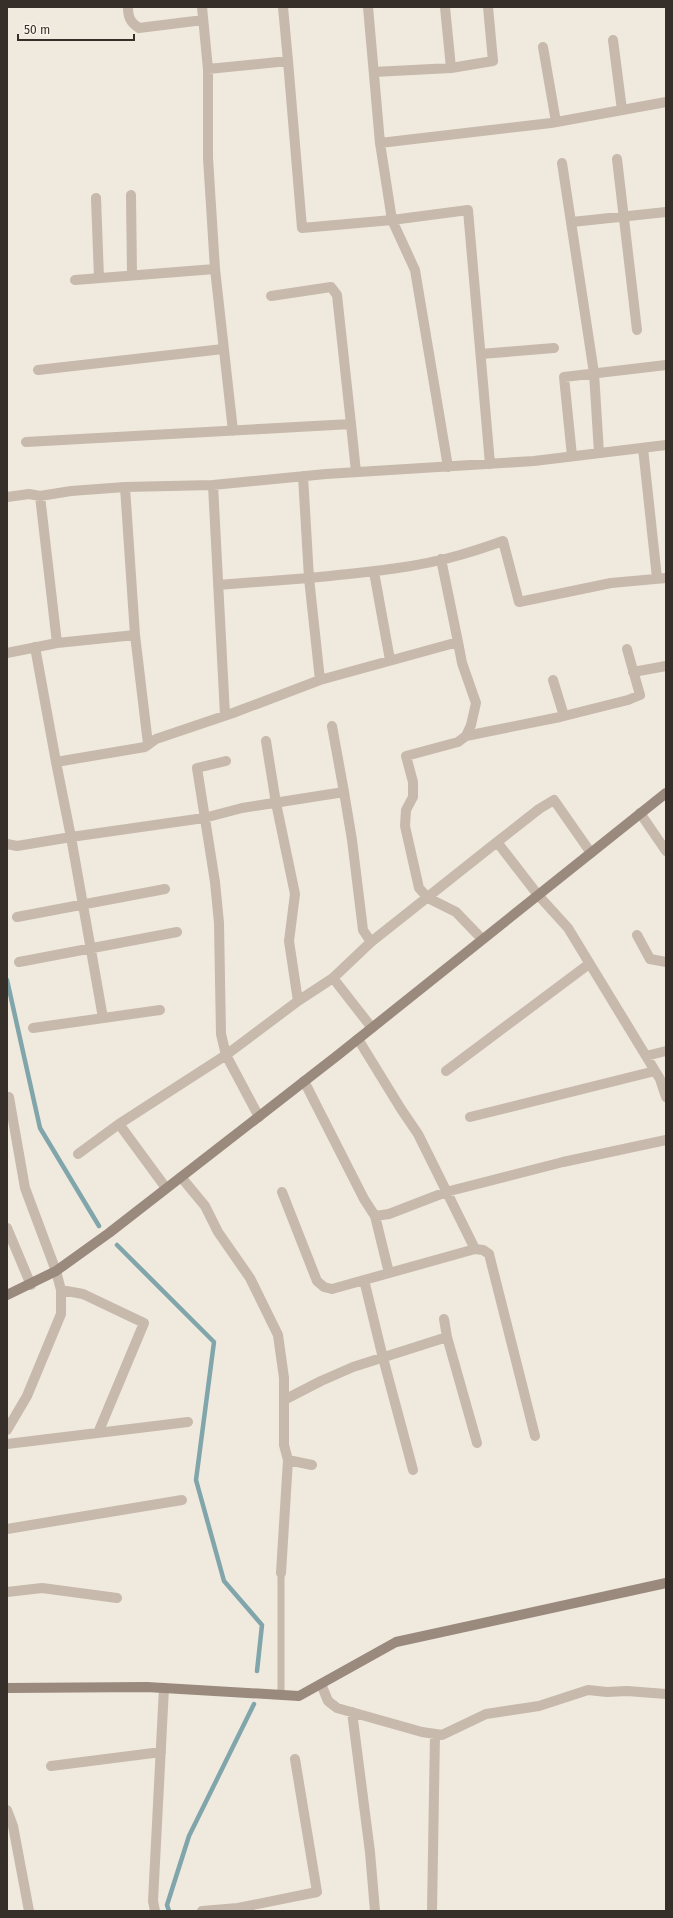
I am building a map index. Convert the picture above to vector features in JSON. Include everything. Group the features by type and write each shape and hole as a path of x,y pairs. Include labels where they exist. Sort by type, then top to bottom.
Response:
{"street":[{"path":"128,7 129,18 133,24 139,28 203,20"},
{"path":"202,7 208,69 208,158 214,269 232,431"},
{"path":"283,7 302,228 392,220 468,210 490,464"},
{"path":"368,7 380,143 392,220 415,270 448,466"},
{"path":"445,7 451,68"},
{"path":"374,72 451,68 493,61 488,7"},
{"path":"613,40 622,110"},
{"path":"543,47 556,122"},
{"path":"208,69 288,61"},
{"path":"380,143 556,122 666,102"},
{"path":"616,159 637,330"},
{"path":"562,163 594,373 599,453"},
{"path":"131,195 132,275"},
{"path":"96,198 99,278"},
{"path":"572,222 666,212"},
{"path":"75,280 214,269"},
{"path":"270,296 331,287 337,295 356,472"},
{"path":"481,354 554,348"},
{"path":"38,370 224,349"},
{"path":"572,456 564,377 666,365"},
{"path":"26,442 351,424"},
{"path":"7,497 29,494 40,496 71,491 125,487 213,485 303,476 490,464 666,445"},
{"path":"218,585 374,572 459,556 503,541 519,602 611,583 662,578 643,448"},
{"path":"303,476 309,578 320,680"},
{"path":"213,485 224,715"},
{"path":"125,487 135,635 148,744"},
{"path":"40,496 56,643"},
{"path":"441,559 462,664 476,702 471,725 466,736"},
{"path":"374,572 390,660"},
{"path":"7,653 56,643 135,635"},
{"path":"56,762 145,747 156,739 320,680 458,642"},
{"path":"35,647 103,1018"},
{"path":"482,940 456,912 428,898 419,888 405,826 406,810 413,797 413,782 406,756 458,742 466,736 564,716 628,700 640,695 627,649"},
{"path":"634,672 666,666"},
{"path":"553,680 564,716"},
{"path":"332,726 352,840 363,930 371,942"},
{"path":"266,741 276,803 295,894 289,941 298,1001"},
{"path":"226,761 197,768 215,882 219,923 221,1034 226,1055 259,1117"},
{"path":"7,844 17,846 204,818 242,808 344,792"},
{"path":"7,1295 56,1271 109,1233 372,1028 666,793"},
{"path":"78,1154 119,1124 226,1055 298,1001 333,978 371,942 539,809 554,800 591,853"},
{"path":"640,813 666,851"},
{"path":"497,842 538,895 568,928 660,1079 666,1097"},
{"path":"17,917 165,889"},
{"path":"19,962 90,947 177,932"},
{"path":"637,935 650,959 666,962"},
{"path":"446,1071 589,964"},
{"path":"333,978 372,1028"},
{"path":"33,1028 160,1010"},
{"path":"358,1039 418,1134 475,1249"},
{"path":"646,1056 666,1051"},
{"path":"470,1117 655,1071"},
{"path":"304,1081 364,1199 375,1216 389,1273"},
{"path":"7,1430 27,1396 61,1314 60,1290 56,1271 25,1188 9,1097"},
{"path":"119,1124 166,1188"},
{"path":"375,1216 389,1214 446,1192 563,1162 666,1140"},
{"path":"181,1177 205,1206 218,1232 250,1278 278,1335 284,1378 284,1445 288,1460 281,1573"},
{"path":"282,1192 317,1281 324,1287 332,1289 475,1249 483,1250 489,1254 535,1436"},
{"path":"7,1228 31,1284"},
{"path":"364,1280 382,1358 413,1470"},
{"path":"60,1290 82,1294 144,1323 98,1433"},
{"path":"444,1319 447,1337 477,1443"},
{"path":"284,1400 321,1381 382,1358 447,1337"},
{"path":"7,1444 188,1422"},
{"path":"288,1460 312,1465"},
{"path":"7,1529 182,1500"},
{"path":"7,1688 164,1688 299,1696 396,1642 666,1583"},
{"path":"7,1592 42,1588 117,1598"},
{"path":"321,1684 328,1701 337,1708 422,1732 435,1734 442,1734 486,1714 539,1706 588,1690 666,1694"},
{"path":"155,1911 153,1901 164,1688"},
{"path":"352,1712 370,1852 375,1911"},
{"path":"432,1911 435,1734"},
{"path":"51,1766 161,1752"},
{"path":"202,1911 238,1908 317,1892 295,1759"},
{"path":"7,1810 29,1911"}],"lane":[{"path":"281,1573 281,1695"}],"waterway":[{"path":"7,980 40,1128 99,1226"},
{"path":"117,1245 214,1342 196,1480 224,1581 262,1625 257,1671"},
{"path":"169,1911 167,1905 189,1836 254,1704"}]}
